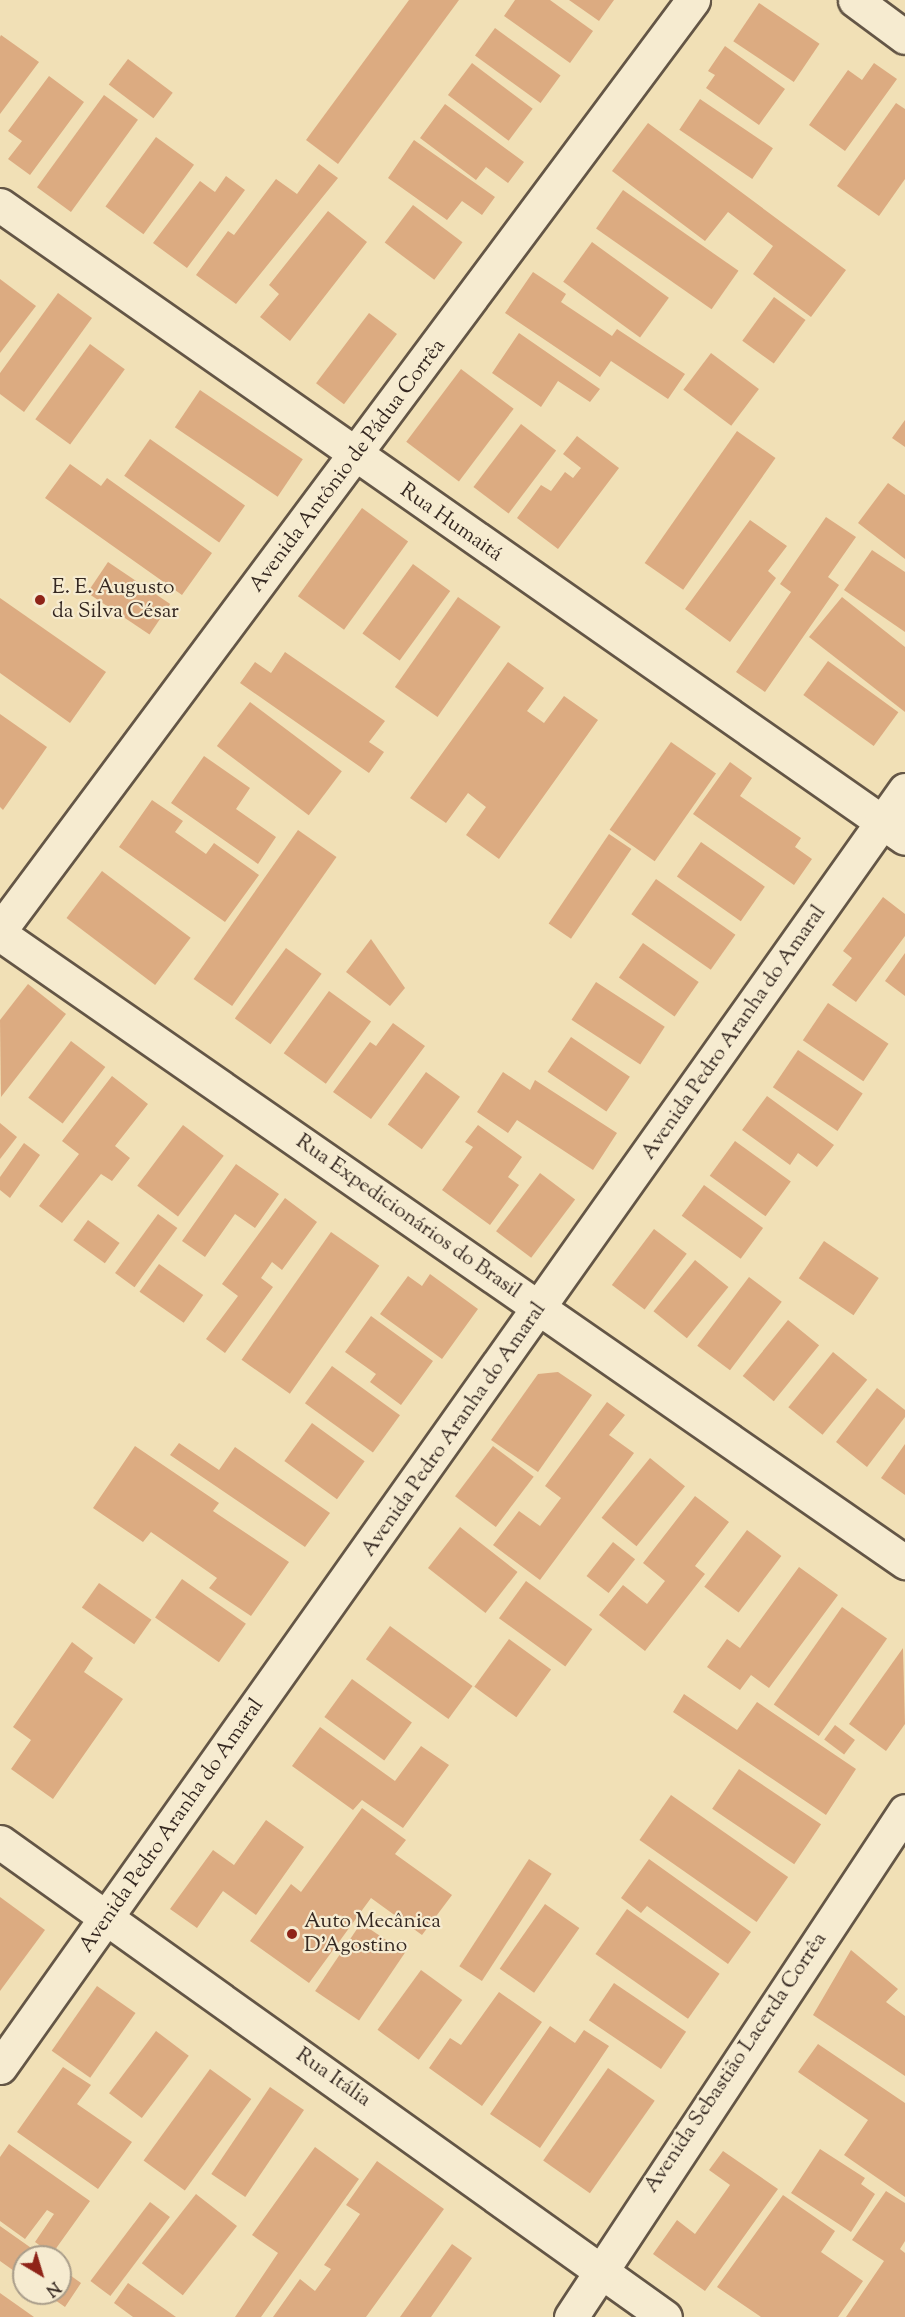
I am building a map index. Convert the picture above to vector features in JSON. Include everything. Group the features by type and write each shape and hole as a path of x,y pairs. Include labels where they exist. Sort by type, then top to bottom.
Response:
{"street":[{"name":"Avenida Antônio de Pádua Corrêa","path":"0,932 693,0"},
{"path":"855,0 905,37"},
{"name":"Rua Humaitá","path":"0,205 355,457 894,830"},
{"name":"Avenida Pedro Aranha do Amaral","path":"0,2067 540,1308 894,830 905,790"},
{"name":"Rua Expedicionários do Brasil","path":"0,932 905,1562"},
{"name":"Avenida Sebastião Lacerda Corrêa","path":"570,2317 905,1811"},
{"name":"Rua Itália","path":"0,1842 602,2268 665,2317"}],"building":[{"path":"409,0 459,0 338,164 306,140"},
{"path":"515,0 550,0 593,31 570,63 504,16"},
{"path":"569,0 614,0 599,21"},
{"path":"759,3 820,44 794,82 733,41"},
{"path":"495,28 561,76 541,103 475,56"},
{"path":"1,35 39,62 0,114 0,37"},
{"path":"725,46 785,89 759,125 706,88 715,75 708,71"},
{"path":"128,59 173,93 153,118 109,85"},
{"path":"472,63 533,109 509,141 448,95"},
{"path":"874,63 897,79 845,151 809,125 848,70 862,80"},
{"path":"49,76 84,102 30,175 8,159 22,141 8,131"},
{"path":"104,95 138,120 71,212 37,187"},
{"path":"700,99 773,148 752,179 679,130"},
{"path":"896,103 905,109 905,179 879,216 837,186"},
{"path":"445,104 524,162 508,183 486,167 476,180 420,138"},
{"path":"648,123 846,270 811,317 753,274 773,246 728,212 705,241 612,171"},
{"path":"156,137 194,165 143,234 105,207"},
{"path":"414,140 495,197 482,215 462,201 447,220 388,178"},
{"path":"319,164 338,178 236,304 196,275 228,231 234,235 276,179 297,194"},
{"path":"226,176 245,190 187,268 153,243 200,181 215,192"},
{"path":"623,190 739,271 712,309 596,229"},
{"path":"413,205 463,242 434,280 385,243"},
{"path":"328,211 367,242 290,341 260,317 279,294 269,285"},
{"path":"592,242 669,298 640,337 563,282"},
{"path":"533,272 566,294 561,302 612,336 617,329 685,374 668,399 611,361 600,377 505,313"},
{"path":"0,279 36,306 0,353"},
{"path":"58,293 92,318 24,412 0,394 0,373"},
{"path":"774,297 806,320 774,364 742,341"},
{"path":"369,313 397,334 344,404 316,383"},
{"path":"519,333 600,389 590,402 558,381 541,407 492,373"},
{"path":"90,344 125,369 70,445 35,419"},
{"path":"711,353 759,389 731,426 683,390"},
{"path":"461,369 514,409 459,481 406,442"},
{"path":"200,390 303,459 278,497 175,427"},
{"path":"905,420 905,447 892,438"},
{"path":"521,424 556,450 509,514 473,487"},
{"path":"737,431 776,458 683,590 645,563"},
{"path":"577,436 619,468 558,549 517,518 541,485 551,491 565,472 573,478 581,468 563,454"},
{"path":"150,439 245,506 219,542 124,476"},
{"path":"70,464 101,486 107,478 212,553 182,595 45,498"},
{"path":"888,483 905,495 905,559 858,523"},
{"path":"362,508 408,542 344,630 298,596"},
{"path":"826,517 856,537 828,577 839,585 765,692 736,672 791,592 780,584"},
{"path":"750,520 787,546 768,571 776,578 730,642 685,609"},
{"path":"872,550 905,572 905,632 844,590"},
{"path":"108,562 170,604 149,635 87,593"},
{"path":"413,564 450,591 400,661 362,634"},
{"path":"458,597 501,627 438,717 395,687"},
{"path":"842,597 905,647 905,712 809,637"},
{"path":"0,598 106,672 70,723 0,673"},
{"path":"285,652 385,721 369,742 384,752 369,773 240,683 255,662 271,673"},
{"path":"828,661 898,712 874,746 803,695"},
{"path":"508,662 544,688 527,711 544,723 564,696 598,720 499,859 466,835 486,807 468,793 446,823 410,798"},
{"path":"250,702 342,771 309,815 217,746"},
{"path":"0,714 47,747 3,810 0,807"},
{"path":"671,742 716,774 655,861 610,830"},
{"path":"204,756 250,788 236,809 276,837 258,864 171,803"},
{"path":"730,762 752,778 740,796 801,838 795,847 812,859 794,885 693,814"},
{"path":"152,800 183,821 175,832 206,854 214,843 259,875 225,922 119,847"},
{"path":"298,830 337,857 232,1006 194,979"},
{"path":"609,834 631,849 571,939 549,924"},
{"path":"701,842 765,887 741,921 677,876"},
{"path":"102,871 191,938 155,985 66,918"},
{"path":"656,879 735,935 711,970 631,914"},
{"path":"883,897 905,914 905,936 856,1002 832,985 852,958 843,951"},
{"path":"371,939 405,988 390,1006 346,972"},
{"path":"643,943 699,982 675,1016 619,977"},
{"path":"286,948 322,974 270,1044 235,1018"},
{"path":"905,953 905,996 885,981"},
{"path":"596,982 665,1027 640,1064 571,1020"},
{"path":"28,984 66,1014 1,1097 0,1020"},
{"path":"329,991 371,1022 326,1084 284,1053"},
{"path":"828,1003 889,1044 863,1081 803,1040"},
{"path":"393,1023 425,1046 371,1119 333,1092 370,1042 376,1046"},
{"path":"571,1037 630,1077 606,1112 548,1072"},
{"path":"71,1041 105,1067 63,1124 28,1098"},
{"path":"798,1050 863,1094 838,1131 773,1087"},
{"path":"426,1072 460,1097 422,1149 388,1125"},
{"path":"503,1072 530,1090 535,1080 617,1133 593,1170 517,1120 508,1133 477,1112"},
{"path":"112,1076 148,1104 115,1146 130,1158 112,1181 101,1174 62,1223 39,1206 79,1154 62,1141"},
{"path":"767,1096 834,1145 817,1167 798,1153 790,1165 742,1130"},
{"path":"0,1123 17,1137 0,1159"},
{"path":"183,1125 224,1156 178,1216 137,1186"},
{"path":"478,1125 522,1157 508,1177 519,1185 490,1225 442,1190 473,1147 465,1142"},
{"path":"735,1141 791,1182 766,1216 710,1176"},
{"path":"24,1143 40,1155 10,1198 0,1190 0,1177"},
{"path":"236,1164 279,1194 255,1228 235,1214 205,1257 182,1241"},
{"path":"540,1173 575,1199 531,1258 496,1231"},
{"path":"704,1185 763,1228 741,1259 682,1216"},
{"path":"285,1198 317,1222 282,1270 272,1262 261,1278 273,1287 225,1353 206,1339 238,1296 222,1284"},
{"path":"158,1214 177,1228 135,1287 115,1273"},
{"path":"88,1220 120,1243 105,1263 73,1240"},
{"path":"654,1229 687,1254 645,1310 612,1285"},
{"path":"331,1232 379,1266 290,1394 242,1360"},
{"path":"824,1241 879,1278 854,1315 799,1278"},
{"path":"695,1260 728,1287 687,1338 653,1311"},
{"path":"159,1264 203,1295 184,1323 139,1292"},
{"path":"430,1274 478,1309 442,1359 380,1314 408,1276 422,1286"},
{"path":"749,1277 782,1302 730,1370 697,1346"},
{"path":"371,1316 433,1361 401,1405 370,1382 376,1374 345,1352"},
{"path":"788,1320 819,1345 774,1401 743,1376"},
{"path":"833,1352 867,1380 823,1435 788,1407"},
{"path":"332,1366 400,1415 373,1453 305,1403"},
{"path":"558,1372 592,1395 538,1472 491,1440 538,1374"},
{"path":"877,1388 905,1410 905,1417 867,1467 836,1442"},
{"path":"607,1402 625,1415 609,1435 634,1453 540,1580 493,1545 519,1511 540,1526 561,1498 545,1486"},
{"path":"312,1423 365,1461 337,1499 284,1461"},
{"path":"179,1443 219,1470 235,1447 330,1513 305,1547 170,1455"},
{"path":"905,1444 905,1495 881,1478"},
{"path":"135,1446 219,1503 213,1511 289,1562 251,1616 209,1588 217,1578 151,1532 143,1542 93,1508"},
{"path":"493,1446 534,1477 496,1527 455,1496"},
{"path":"650,1458 685,1486 637,1546 602,1518"},
{"path":"695,1496 729,1522 695,1566 705,1574 645,1651 599,1615 623,1585 647,1604 665,1581 643,1563"},
{"path":"460,1527 518,1572 486,1613 428,1568"},
{"path":"747,1530 781,1556 739,1613 704,1587"},
{"path":"613,1542 635,1559 609,1593 587,1576"},
{"path":"799,1567 838,1595 769,1688 751,1675 740,1690 707,1667 727,1639 740,1648"},
{"path":"182,1579 246,1624 219,1662 155,1618"},
{"path":"526,1581 592,1629 565,1666 499,1618"},
{"path":"99,1583 151,1620 134,1644 82,1608"},
{"path":"842,1607 887,1639 819,1736 774,1704"},
{"path":"390,1626 473,1686 448,1719 366,1659"},
{"path":"509,1639 551,1670 516,1717 474,1687"},
{"path":"72,1642 93,1658 84,1672 123,1699 53,1799 11,1769 31,1740 13,1727"},
{"path":"903,1648 905,1724 886,1751 849,1724"},
{"path":"352,1679 412,1722 384,1761 324,1717"},
{"path":"684,1694 737,1730 757,1702 856,1769 826,1815 673,1712"},
{"path":"835,1725 855,1740 844,1754 824,1739"},
{"path":"320,1727 395,1781 421,1746 449,1765 403,1828 362,1800 353,1810 292,1766"},
{"path":"739,1769 821,1824 794,1864 712,1809"},
{"path":"671,1795 788,1877 757,1922 639,1840"},
{"path":"362,1808 406,1840 395,1854 452,1895 422,1935 371,1898 309,1983 250,1941 291,1884 301,1892"},
{"path":"266,1820 304,1847 256,1915 223,1891 197,1928 170,1909 213,1850 234,1865"},
{"path":"529,1859 552,1874 482,1981 459,1966"},
{"path":"649,1859 751,1932 728,1964 647,1906 641,1913 621,1898"},
{"path":"0,1897 45,1930 0,1991"},
{"path":"545,1904 579,1928 534,1993 500,1969"},
{"path":"627,1909 720,1974 688,2019 595,1954"},
{"path":"361,1923 405,1953 359,2021 315,1991"},
{"path":"851,1950 898,1989 886,2002 905,2016 905,2076 813,2015"},
{"path":"421,1970 462,2000 419,2060 378,2030"},
{"path":"614,1983 686,2032 661,2069 589,2020"},
{"path":"97,1986 136,2013 90,2078 52,2051"},
{"path":"499,1992 542,2022 482,2106 429,2068 450,2038 461,2045"},
{"path":"550,2026 575,2043 584,2030 609,2046 540,2148 490,2114"},
{"path":"156,2031 189,2056 142,2118 109,2093"},
{"path":"818,2044 905,2103 905,2197 844,2155 868,2120 798,2072"},
{"path":"63,2067 91,2085 77,2104 132,2142 98,2189 17,2132"},
{"path":"608,2068 655,2101 590,2193 543,2161"},
{"path":"210,2069 251,2099 185,2190 144,2160"},
{"path":"270,2087 304,2110 245,2197 211,2174"},
{"path":"9,2144 90,2201 58,2245 39,2245 35,2242 54,2214 47,2210 25,2239 0,2221 0,2157"},
{"path":"315,2147 359,2179 261,2317 235,2317 278,2253 252,2235"},
{"path":"820,2149 865,2178 861,2184 875,2194 851,2232 791,2193"},
{"path":"723,2151 778,2189 705,2291 653,2254 677,2220 695,2234 730,2185 709,2170"},
{"path":"377,2161 444,2209 366,2317 273,2317 300,2279 315,2291 331,2269 324,2265 360,2214 346,2205"},
{"path":"886,2191 905,2203 905,2241 900,2249 905,2253 905,2317 846,2317 884,2261 852,2240"},
{"path":"196,2194 237,2226 183,2295 142,2263"},
{"path":"783,2195 835,2231 821,2252 863,2281 838,2317 761,2317 717,2287"},
{"path":"150,2202 170,2217 110,2296 90,2281"},
{"path":"0,2226 27,2245 12,2245 12,2270 0,2261"},
{"path":"452,2244 472,2258 431,2317 400,2317"},
{"path":"72,2277 81,2283 72,2296"},
{"path":"128,2283 176,2317 133,2317 114,2303"},
{"path":"0,2293 12,2301 12,2305 17,2305 34,2317 0,2317"}],"place":[{"name":"E. E. Augusto da Silva César","path":"40,600"},
{"name":"Auto Mecânica D'Agostino","path":"292,1934"}]}
